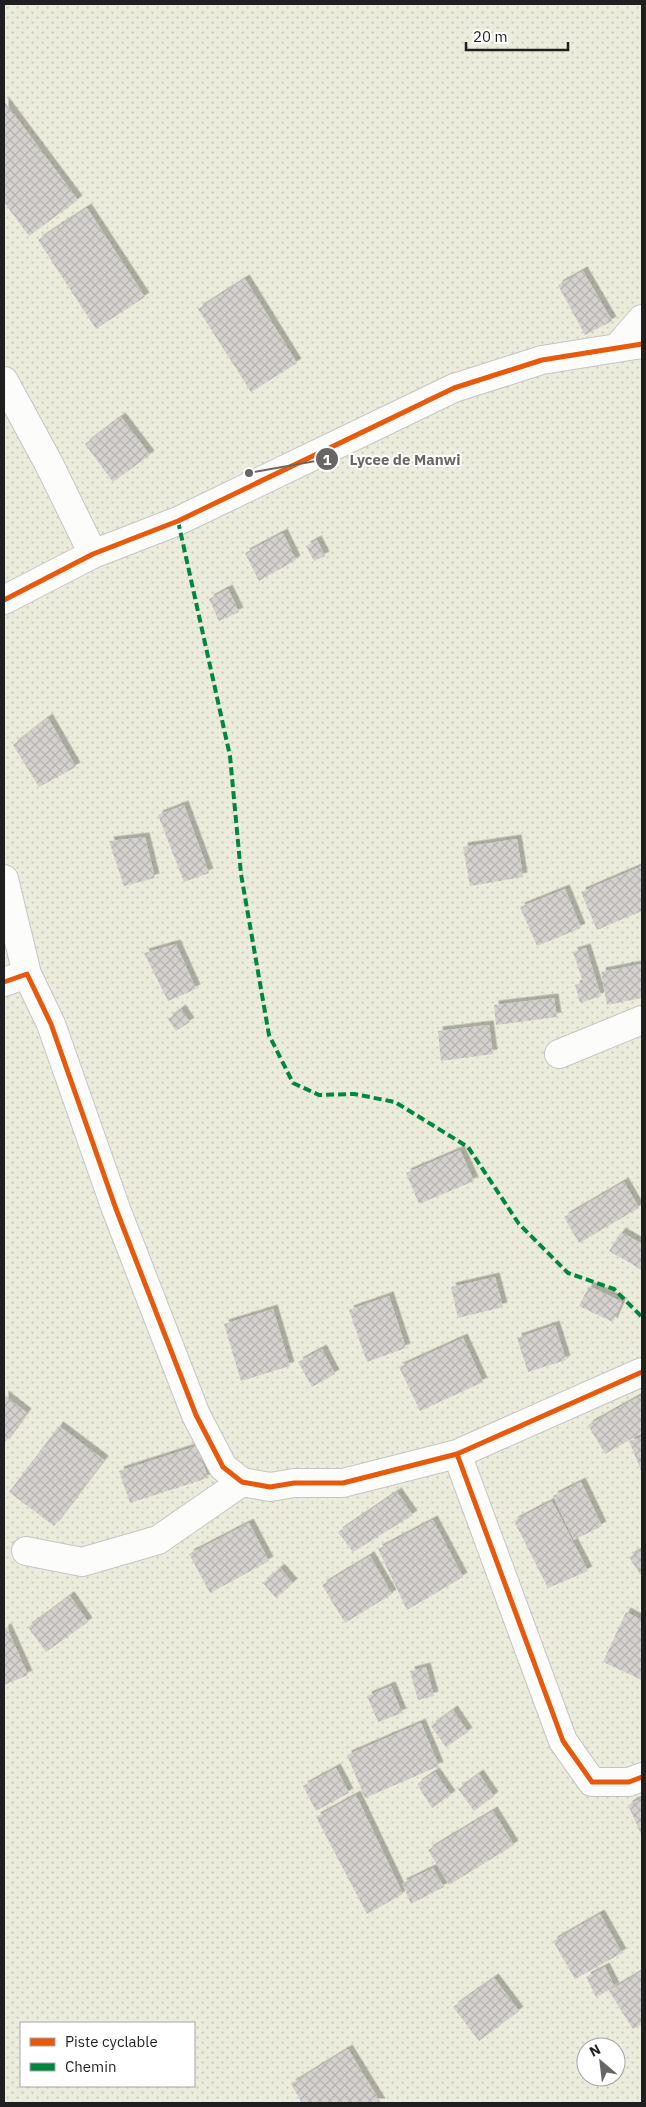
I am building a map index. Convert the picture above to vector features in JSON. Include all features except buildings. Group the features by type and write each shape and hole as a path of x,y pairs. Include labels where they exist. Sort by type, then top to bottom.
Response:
{"street":[{"path":"4,600 93,554 178,520 454,388 542,360 630,346 642,319"},
{"path":"4,382 49,464 93,554"},
{"path":"4,879 15,978 51,1024 116,1209 196,1415 224,1467 242,1482 270,1487 294,1483 343,1483 457,1454 642,1372"},
{"path":"559,1054 642,1020"},
{"path":"457,1454 563,1741 592,1782 629,1782 642,1778"},
{"path":"26,1551 82,1562 158,1540 242,1482"}],"green space":[{"path":"4,4 642,4 642,2103 4,2103"}],"marked path":[{"path":"178,521 230,756 241,874 269,1035 293,1083 319,1095 354,1094 395,1102 468,1147 519,1224 568,1273 614,1289 642,1317"}],"cycle path":[{"path":"4,600 93,554 178,521 454,388 542,360 642,344"},
{"path":"4,982 27,974 51,1024 116,1209 196,1415 223,1467 242,1482 270,1487 294,1483 343,1483 457,1454 642,1372"},
{"path":"457,1454 563,1741 592,1782 629,1782 642,1777"}],"place":[{"name":"Lycee de Manwi","path":"249,473"}]}
